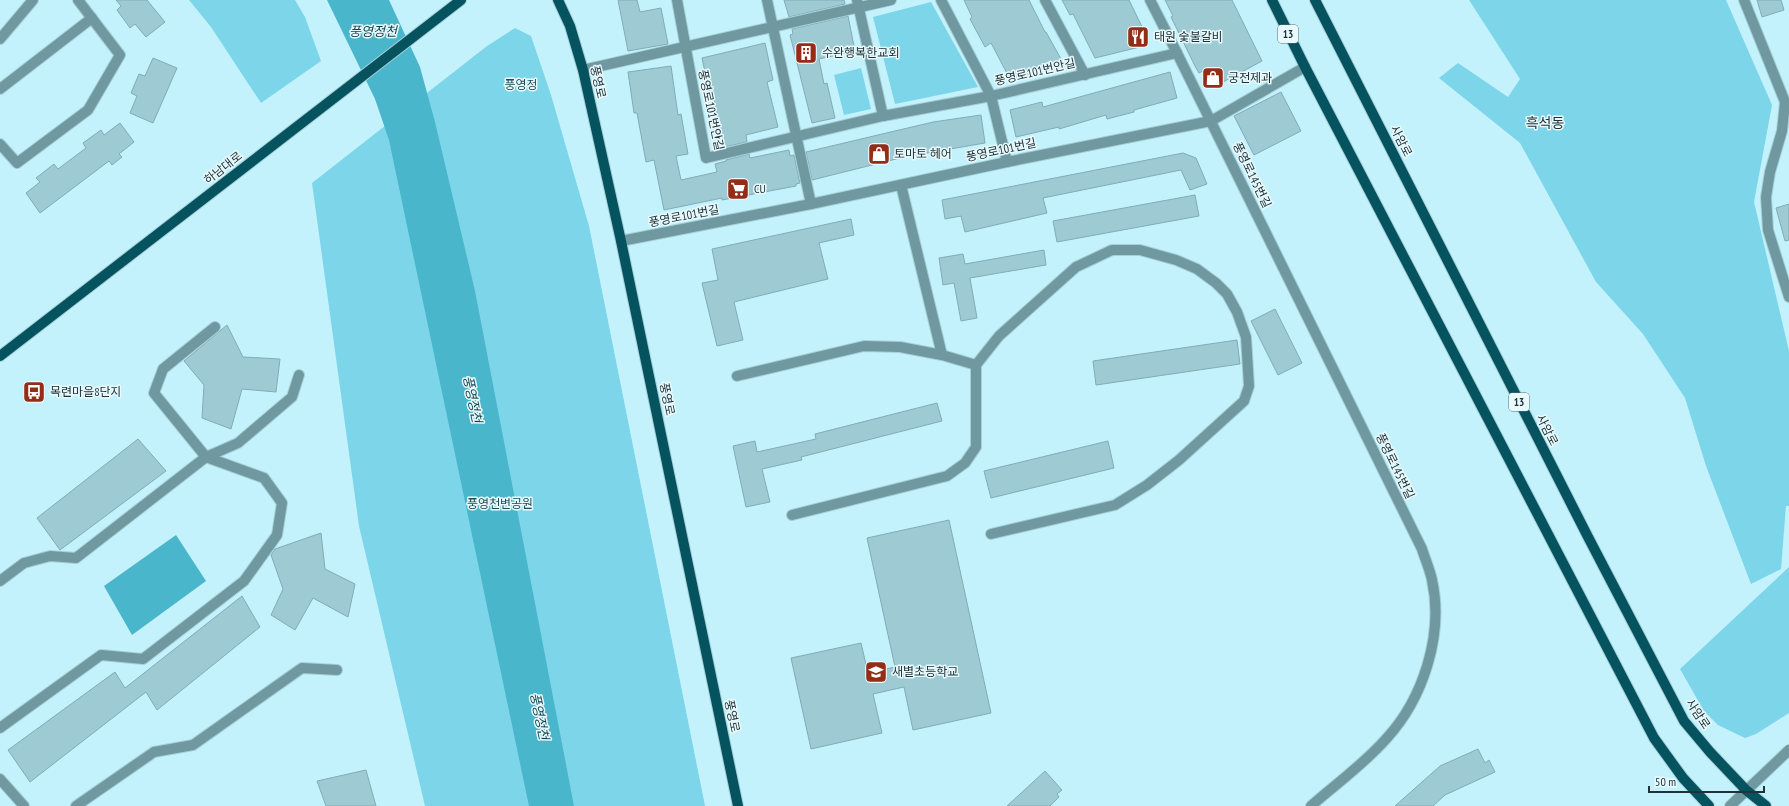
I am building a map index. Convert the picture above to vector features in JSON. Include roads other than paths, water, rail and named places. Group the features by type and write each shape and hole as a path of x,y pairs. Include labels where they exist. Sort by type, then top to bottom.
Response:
{"main road":[{"name":"풍영로","path":"558,0 570,26 583,70 621,241 738,806"},
{"name":"13","path":"1272,0 1305,67 1654,738 1684,778 1710,806"},
{"name":"사암로","path":"1315,0 1583,528 1684,721 1710,752 1746,790 1766,806"},
{"name":"하남대로","path":"0,356 460,1"}],"street":[{"path":"0,39 33,0"},
{"path":"0,144 17,163 88,110 120,55 78,0"},
{"name":"풍영로101번안길","path":"677,0 706,158 883,116 990,96 1177,53"},
{"path":"767,0 798,137 811,204"},
{"path":"583,70 773,28 858,4 891,0"},
{"name":"풍영로101번안길","path":"941,0 990,96 1007,162"},
{"name":"풍영로101번안길","path":"1045,0 1085,74"},
{"path":"1150,0 1211,121"},
{"path":"1744,0 1785,102 1782,131 1770,172 1766,197 1768,230 1789,297"},
{"path":"858,4 883,116"},
{"path":"0,89 92,18"},
{"name":"풍영로101번길","path":"621,241 811,204 1007,162 1211,121 1305,67"},
{"name":"풍영로145번길","path":"1211,121 1422,549 1432,580 1435,614 1433,635 1430,653 1414,698 1404,716 1385,740 1311,806"},
{"path":"901,185 942,355"},
{"path":"792,515 947,476 965,463 976,447 976,365 999,336 1076,267 1112,250 1140,250 1176,260 1197,269 1216,282 1228,294 1238,312 1246,337 1248,386 1244,401 1190,451 1153,481 1114,505 991,534"},
{"path":"0,728 101,655 143,659 244,581 277,535 282,502 264,478 206,457 154,393 163,369 215,327"},
{"path":"738,376 864,346 900,347 942,355 976,365"},
{"path":"0,581 24,563 50,556 76,558 206,457 238,443 292,398 299,375"},
{"path":"76,806 154,752 193,745 302,668 337,670"},
{"path":"1730,806 1789,750"},
{"path":"0,779 24,806"}],"water":[{"name":"풍영정천","path":"327,0 389,0 420,67 435,122 475,291 574,806 529,806 389,140 375,99"},
{"path":"176,535 206,581 132,635 104,586"}],"place":[{"name":"태원 숯불갈비","path":"1138,37"},
{"name":"수완행복한교회","path":"806,53"},
{"name":"궁전제과","path":"1213,78"},
{"name":"토마토 헤어","path":"879,154"},
{"name":"CU","path":"738,189"},
{"name":"목련마을8단지","path":"34,392"},
{"name":"새별초등학교","path":"876,672"}],"district":[{"name":"흑석동","path":"1545,123"}],"park label":[{"name":"풍영정","path":"521,85"},
{"name":"풍영천변공원","path":"500,504"}]}
